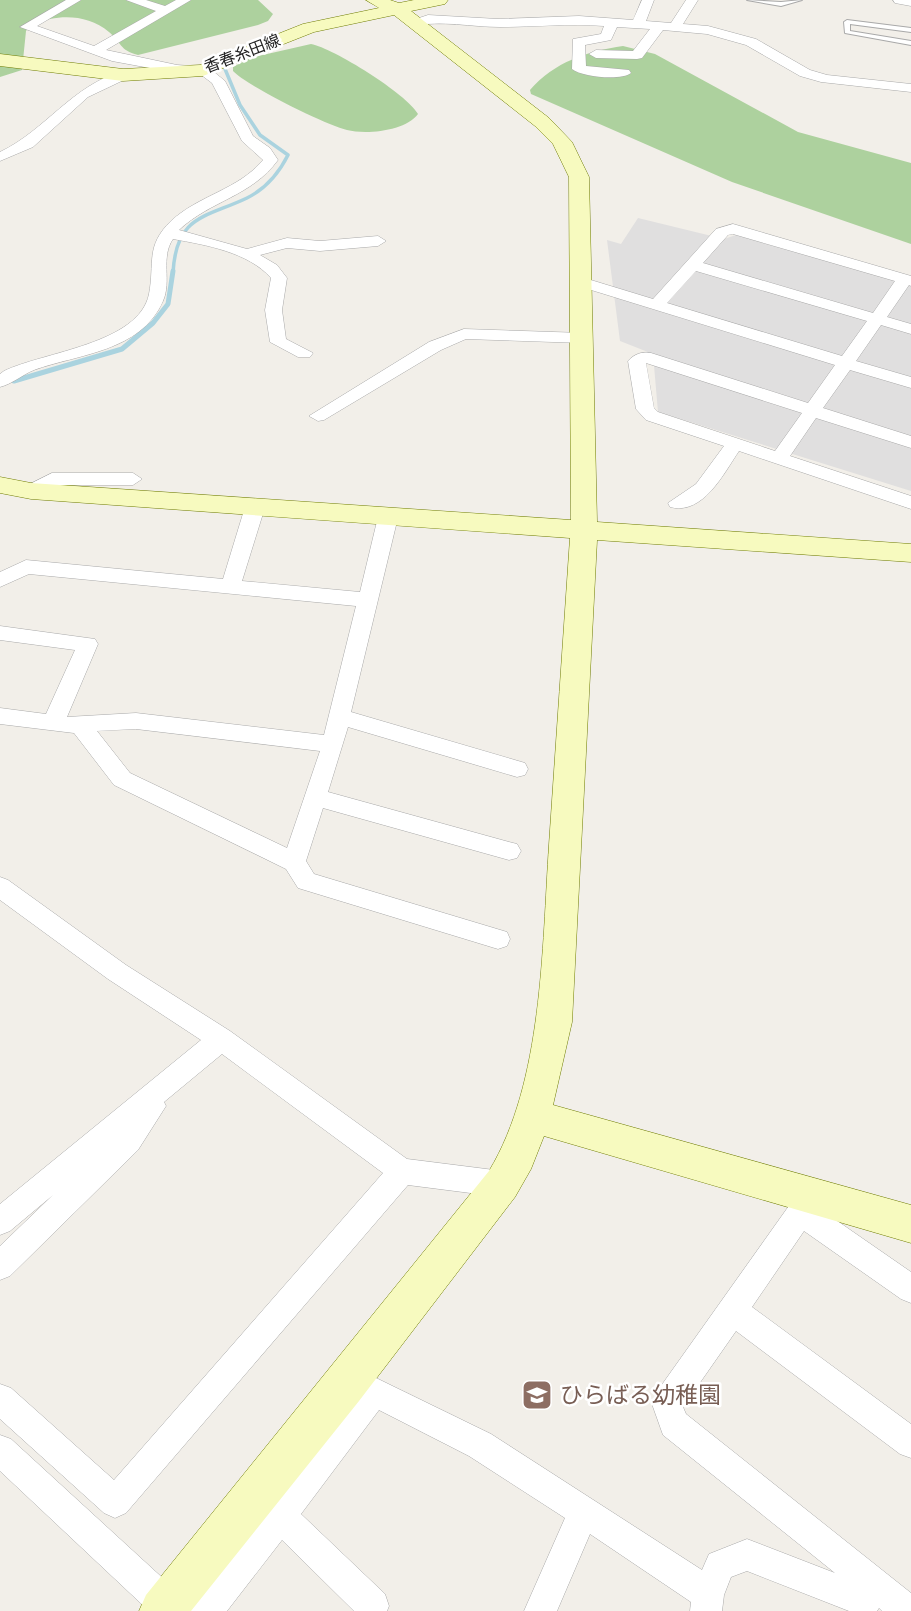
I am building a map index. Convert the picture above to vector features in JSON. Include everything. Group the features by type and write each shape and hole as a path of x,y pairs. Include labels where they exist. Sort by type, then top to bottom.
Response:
{"street":[{"path":"0,382 23,369 103,344 129,332 140,323 157,296 162,244 169,233 183,216 201,205 243,189 261,175 271,160 265,151 247,138 218,81 203,69 136,63 26,27 75,0"},
{"path":"132,0 166,10"},
{"path":"95,51 185,0"},
{"name":"香春糸田線","path":"0,60 123,75 203,69 309,28 439,0"},
{"path":"638,24 648,0"},
{"path":"675,27 692,0"},
{"path":"900,0 911,2"},
{"path":"395,10 428,19 498,23 579,20 708,30 751,42 806,73 826,79 911,88"},
{"path":"0,1450 164,1608 502,1184 517,1157 532,1116 554,1022 584,530 579,177 562,142 527,109 395,10"},
{"path":"612,22 606,37 578,42 579,69 624,73"},
{"path":"596,54 637,55 660,26"},
{"path":"0,171 5,156 44,131 83,94 123,75"},
{"path":"657,304 722,232 733,229 908,280 877,319 779,458"},
{"path":"169,233 208,240 245,254 276,272 279,278 273,293 272,316 278,342 304,353"},
{"path":"245,254 287,243 320,246 378,240"},
{"path":"693,265 911,329"},
{"path":"581,282 911,383"},
{"path":"318,416 435,346 464,334 583,338"},
{"path":"911,442 645,357 637,361 645,409 652,416 911,503"},
{"path":"677,503 688,501 699,492 735,444"},
{"path":"31,491 52,479 133,479"},
{"path":"0,485 31,491 911,553"},
{"path":"231,586 255,507"},
{"path":"294,862 333,744 388,517"},
{"path":"0,580 26,567 369,600"},
{"path":"0,633 88,644 53,724"},
{"path":"0,716 53,724 136,721 333,744"},
{"path":"340,717 517,769"},
{"path":"79,724 122,779 294,862 306,881 498,939"},
{"path":"315,797 509,851"},
{"path":"0,887 117,972 221,1039 402,1171 502,1184"},
{"path":"0,1222 221,1039"},
{"path":"0,1266 128,1141 168,1083"},
{"path":"532,1116 807,1204 911,1224"},
{"path":"0,1399 115,1502 402,1171"},
{"path":"807,1204 911,1289"},
{"path":"807,1204 667,1404 674,1424 908,1611"},
{"path":"732,1310 911,1443"},
{"path":"205,1611 281,1517 374,1392 480,1445 672,1568 707,1603 720,1565 747,1555 864,1601 874,1584"},
{"path":"540,1611 584,1513"},
{"path":"281,1517 373,1609"}],"lane":[{"path":"750,0 781,4 799,0"},
{"path":"911,30 847,22 847,32 911,43"}],"shaded area":[{"path":"638,218 724,239 736,235 911,285 911,491 658,412 653,354 620,341 607,240 621,244"}],"green space":[{"path":"0,0 258,0 273,14 268,21 258,25 138,55 127,51 102,27 88,21 66,17 43,20 26,31 22,70 0,77"},
{"path":"311,44 369,73 400,95 418,114 395,128 364,132 347,130 287,104 233,71 233,67 250,58"},
{"path":"623,46 655,54 798,132 911,163 911,244 732,182 531,94 530,90 539,80 572,59"}],"waterway":[{"path":"173,273 175,254 187,229 206,215 260,190 276,174 288,155 260,135 240,105 225,69"},
{"path":"14,381 122,349 153,323 168,304 173,271"}],"place":[{"name":"ひらばる幼稚園","path":"537,1395"}]}
